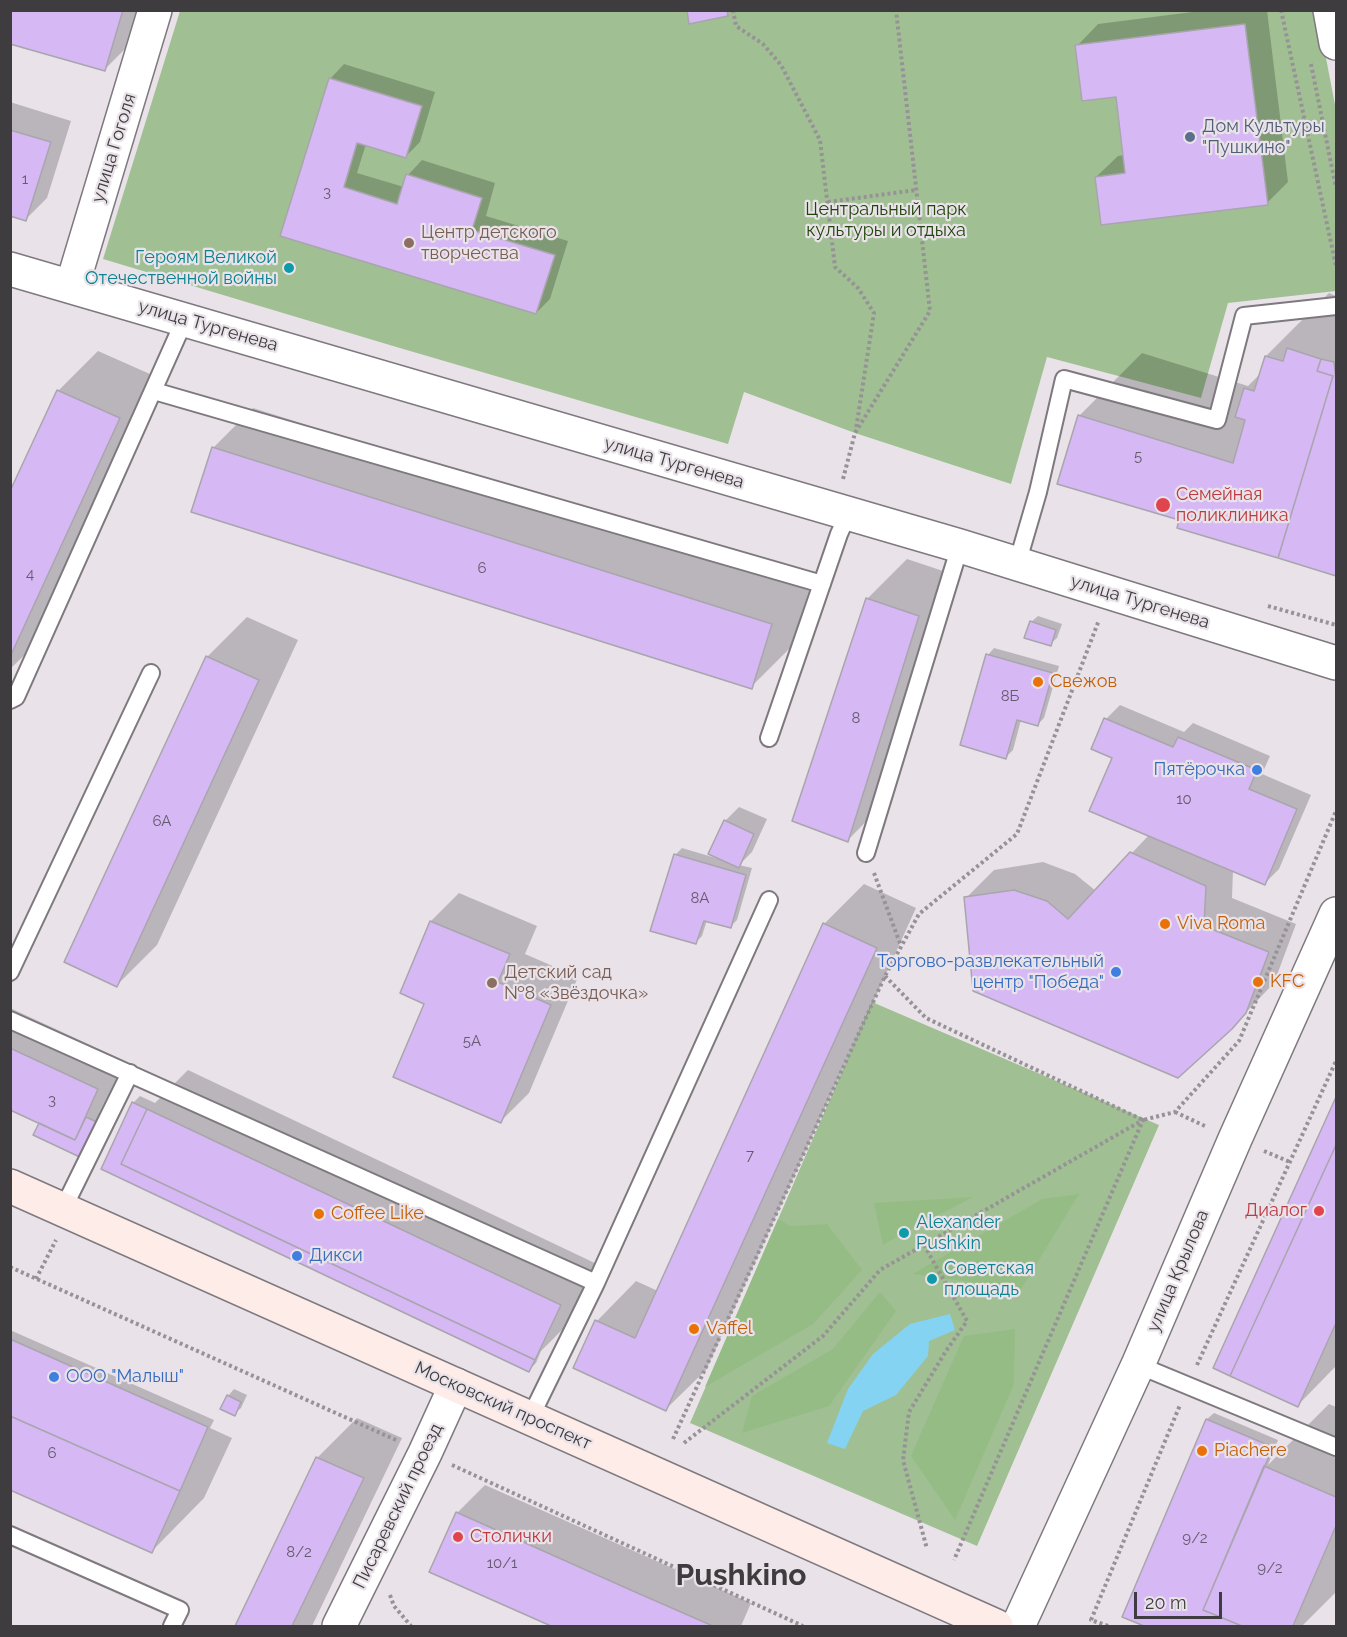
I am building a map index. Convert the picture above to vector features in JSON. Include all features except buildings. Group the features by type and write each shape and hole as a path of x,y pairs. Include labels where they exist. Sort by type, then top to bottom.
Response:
{"main road":[{"name":"Московский проспект","path":"10,1186 996,1626"}],"street":[{"name":"улица Гоголя","path":"72,286 155,10"},
{"path":"1323,49 1330,10"},
{"name":"улица Тургенева","path":"10,269 845,501 960,546 1336,663"},
{"name":"улица Крылова","path":"1018,1626 1138,1365 1235,1139 1336,914"},
{"name":"Писаревский проезд","path":"339,1626 425,1453 456,1385"}],"lane":[{"path":"1017,564 1038,492 1064,379 1217,420 1245,316 1336,306"},
{"path":"10,700 16,697 185,319"},
{"path":"154,391 822,584"},
{"path":"769,738 839,534 845,501"},
{"path":"866,853 960,546"},
{"path":"10,972 151,673"},
{"path":"530,1418 596,1283 769,900"},
{"path":"10,1020 596,1283"},
{"path":"63,1209 130,1072"},
{"path":"1138,1365 1336,1447"},
{"path":"10,1535 180,1610 172,1626"}],"path":[{"path":"733,10 735,26 763,44 781,65 820,140 835,267 858,288 874,313 845,501"},
{"path":"855,433 930,311 896,10"},
{"path":"1281,10 1336,266"},
{"path":"1323,49 1336,188"},
{"path":"828,202 916,190"},
{"path":"673,1439 885,976 919,914 1017,834 1103,612"},
{"path":"684,1443 823,1336 880,1270 1143,1120 1175,1112 1239,1041 1336,811"},
{"path":"866,853 901,946"},
{"path":"885,976 926,1018 1143,1120"},
{"path":"1108,1626 1091,1620 1188,1385 1336,1061"},
{"path":"954,1560 1143,1120"},
{"path":"924,1245 967,1321 909,1412 903,1460 927,1549"}],"green space":[{"name":"Центральный парк культуры и отдыха","path":"180,11 1317,11 1336,110 1336,291 1228,303 1201,398 1047,357 1011,484 855,433 744,392 728,444 103,259"},
{"name":"Советская площадь","path":"872,1002 1159,1125 977,1546 690,1423"},
{"path":"1079,1194 1021,1289 913,1274 1042,1199"},
{"path":"973,1197 904,1233 883,1245 874,1203"},
{"path":"778,1219 790,1226 827,1224 862,1270 813,1324 705,1387"},
{"path":"880,1292 896,1311 829,1406 742,1433 752,1396 833,1349"},
{"path":"1015,1329 1014,1384 955,1520 911,1456 964,1336"}],"water":[{"path":"950,1314 955,1330 929,1341 928,1356 896,1395 863,1411 845,1449 827,1443 848,1389 873,1354 910,1324"}],"place":[{"name":"Дом Культуры \"Пушкино\"","path":"1190,137"},
{"name":"Центр детского творчества","path":"409,243"},
{"name":"Героям Великой Отечественной войны","path":"289,268"},
{"name":"Семейная поликлиника","path":"1163,505"},
{"name":"Свежов","path":"1038,682"},
{"name":"Пятёрочка","path":"1257,770"},
{"name":"Viva Roma","path":"1165,924"},
{"name":"Торгово-развлекательный центр \"Победа\"","path":"1116,972"},
{"name":"KFC","path":"1258,982"},
{"name":"Детский сад №8 «Звёздочка»","path":"492,983"},
{"name":"Диалог","path":"1319,1211"},
{"name":"Coffee Like","path":"319,1214"},
{"name":"Alexander Pushkin","path":"904,1233"},
{"name":"Дикси","path":"297,1256"},
{"name":"Советская площадь","path":"932,1279"},
{"name":"Vaffel","path":"694,1329"},
{"name":"ООО \"Малыш\"","path":"54,1377"},
{"name":"Piachere","path":"1202,1451"},
{"name":"Столички","path":"458,1537"}],"district":[{"name":"Pushkino","path":"741,1576"}]}
